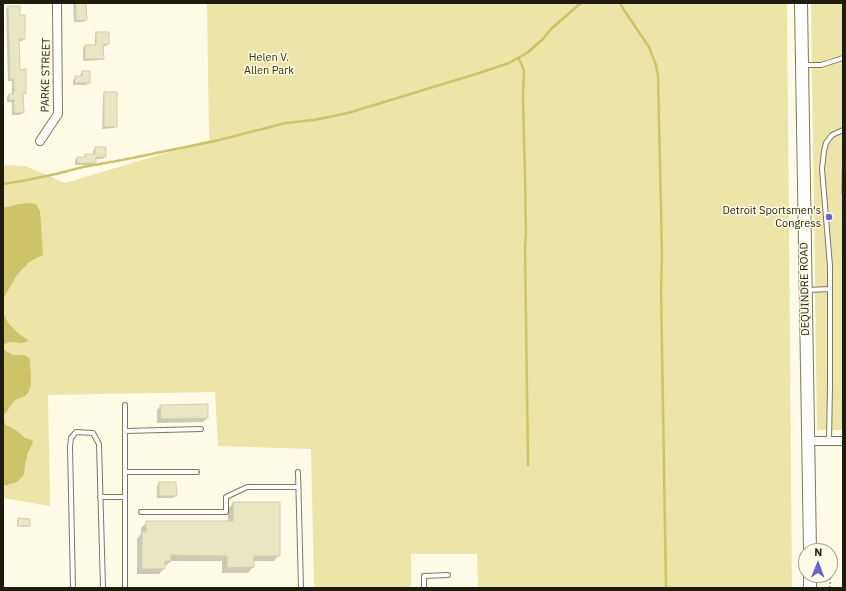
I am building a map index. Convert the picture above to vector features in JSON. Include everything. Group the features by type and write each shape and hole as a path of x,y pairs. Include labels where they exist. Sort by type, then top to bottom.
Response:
{"main road":[{"name":"DEQUINDRE ROAD","path":"801,3 810,543"}],"street":[{"name":"PARKE STREET","path":"40,141 58,114 57,3"},
{"path":"808,441 843,441"}],"lane":[{"path":"802,65 821,65 843,58"},
{"path":"829,441 830,266 822,176 826,143 832,135 843,130"},
{"path":"805,290 830,289"},
{"path":"125,406 125,588"},
{"path":"125,431 201,429"},
{"path":"73,588 70,447 71,438 76,432 92,433 99,444 103,588"},
{"path":"125,472 197,472"},
{"path":"298,472 301,588"},
{"path":"141,512 226,512 226,497 247,487 298,488"},
{"path":"100,497 125,496"},
{"path":"424,588 424,576 448,576"}],"green space":[{"name":"Helen V. Allen Park","path":"207,3 787,3 792,588 478,588 477,554 411,554 411,588 314,588 311,449 218,446 215,392 48,395 50,506 3,498 3,165 25,166 65,183 209,140"},
{"name":"Detroit Sportsmen's Congress","path":"811,3 843,3 843,430 817,430"}],"shaded area":[{"path":"19,204 36,204 40,211 43,255 28,263 17,275 4,297 3,304 3,208"},
{"path":"3,304 4,315 8,323 29,341 22,343 9,342 3,346"},
{"path":"3,346 4,350 11,354 24,355 28,357 30,360 31,384 28,393 25,396 15,400 3,416"},
{"path":"3,419 6,425 17,431 25,438 32,440 33,443 28,452 24,474 22,477 17,482 3,486"}],"building":[{"path":"76,3 86,3 87,20 76,20"},
{"path":"8,6 20,6 20,15 25,15 25,39 19,39 20,70 26,69 26,94 23,94 24,113 14,113 14,100 9,100 9,94 14,94 14,79 10,79"},
{"path":"96,32 109,32 109,44 103,44 104,59 85,59 85,45 96,45"},
{"path":"82,71 90,71 90,83 75,83 75,76 82,76"},
{"path":"104,92 117,92 117,127 104,127"},
{"path":"95,147 106,147 106,157 96,157 96,163 77,163 77,157 85,157 85,154 95,154"},
{"path":"208,404 208,418 161,419 160,405"},
{"path":"159,482 176,482 177,496 159,496"},
{"path":"233,502 280,502 280,556 254,556 254,567 227,568 227,556 171,555 171,561 165,561 165,569 142,569 142,532 146,532 146,521 233,521"},
{"path":"18,518 30,519 30,526 18,526"}],"waterway":[{"path":"3,184 215,141 286,123 314,120 348,113 476,74 509,63 527,53 543,39 551,29 581,3"},
{"path":"620,3 649,47 656,65 658,76 666,588"},
{"path":"519,59 524,70 523,97 528,465"}],"place":[{"name":"Detroit Sportsmen's Congress","path":"829,217"}]}
